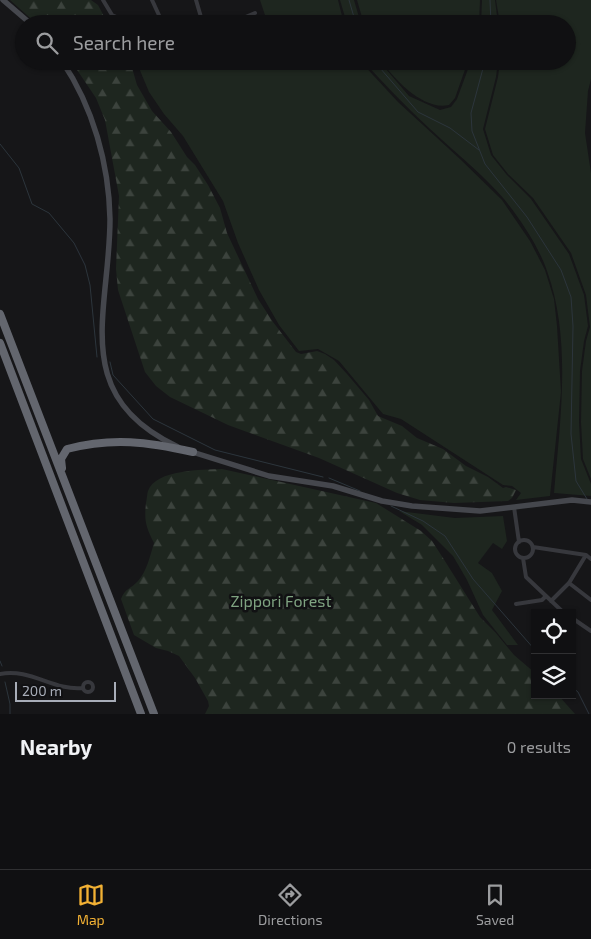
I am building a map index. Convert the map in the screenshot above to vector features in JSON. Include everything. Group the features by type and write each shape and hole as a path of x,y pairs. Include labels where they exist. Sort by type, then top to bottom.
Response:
{"highway":[{"path":"0,314 154,714"},
{"path":"0,343 141,714"},
{"path":"80,523 61,463 62,455 67,449 90,443 123,441 154,444 194,452"}],"main road":[{"path":"3,0 20,15"},
{"path":"68,70 80,90 93,122 107,183 110,218 101,333 103,355 108,376 119,398 136,419 156,435 194,452 270,476 343,488 389,502 412,506 480,511 572,500 591,502"}],"street":[{"path":"103,0 114,15"},
{"path":"152,0 159,15"},
{"path":"196,0 200,15"},
{"path":"250,15 255,13"},
{"path":"514,507 519,542 516,550 518,555 523,558 526,577 560,609"},
{"path":"519,542 527,541 533,547 586,555 591,559"},
{"path":"523,558 531,555 533,547"},
{"path":"551,601 568,583 586,555"},
{"path":"568,583 591,600"},
{"path":"516,604 542,600 546,596"},
{"path":"576,621 591,631"},
{"path":"0,674 28,674 69,688 83,688"}],"green space":[{"path":"10,0 91,0 98,5 103,15 27,15"},
{"path":"260,0 338,0 342,15 265,15"},
{"path":"340,0 354,0 358,15 344,15"},
{"path":"357,0 480,0 479,15 361,15"},
{"path":"482,0 495,0 497,15 481,15"},
{"path":"496,0 591,0 591,79 588,91 585,133 591,173 591,479 583,459 581,422 582,371 590,327 586,295 571,253 533,198 508,174 493,155 485,129 499,70 576,70 576,15 498,15"},
{"path":"77,70 133,70 137,85 152,111 171,132 208,185 220,208 227,233 258,299 296,352 301,354 317,351 334,360 369,400 378,416 402,426 417,438 443,449 466,466 488,477 503,488 516,490 512,498 508,501 454,503 420,500 397,493 319,458 228,425 170,397 156,386 145,372 118,290 116,269 119,196 105,120 96,98"},
{"path":"140,70 368,70 398,102 502,200 530,241 545,270 554,299 561,392 550,496 516,500 521,493 512,486 503,485 401,419 383,414 339,361 318,349 299,351 279,325 259,290 238,243 223,201 183,136 164,114 149,92"},
{"path":"371,70 387,70 409,96 440,110 451,107 457,99 468,70 497,70 483,129 491,155 507,175 531,199 569,254 584,295 588,326 580,371 579,422 581,459 591,484 591,496 554,493 561,409 562,353 555,297 539,252 523,224 497,191 391,91"},
{"path":"388,70 465,70 455,98 449,105 439,106 420,99"},
{"name":"Zippori Forest","path":"222,469 376,503 421,531 432,541 480,617 514,655 531,670 531,699 562,699 575,714 205,714 209,706 208,701 195,678 179,656 156,648 134,635 121,599 124,593 144,573 154,543 147,528 145,515 148,492 160,478 192,471"},
{"path":"399,511 455,518 503,516 507,541 502,549 493,543 478,563 492,573 502,591 492,610 518,645 507,645 483,615 467,580 453,556 422,525"}],"waterway":[{"path":"349,0 353,15"},
{"path":"490,0 491,15"},
{"path":"382,70 418,112 450,128 479,150"},
{"path":"483,70 471,113 472,131 485,164 527,217 561,270 571,297 573,326 571,434 576,481 587,499"},
{"path":"0,144 19,168 32,204 49,213 74,243 85,265 90,285 97,357"},
{"path":"110,362 113,375 153,419 215,450 323,477"},
{"path":"329,478 360,491"},
{"path":"391,506 423,521 445,536 473,579 531,645"},
{"path":"0,661 2,666"},
{"path":"5,682 10,704 10,714"},
{"path":"576,690 589,714"}]}
